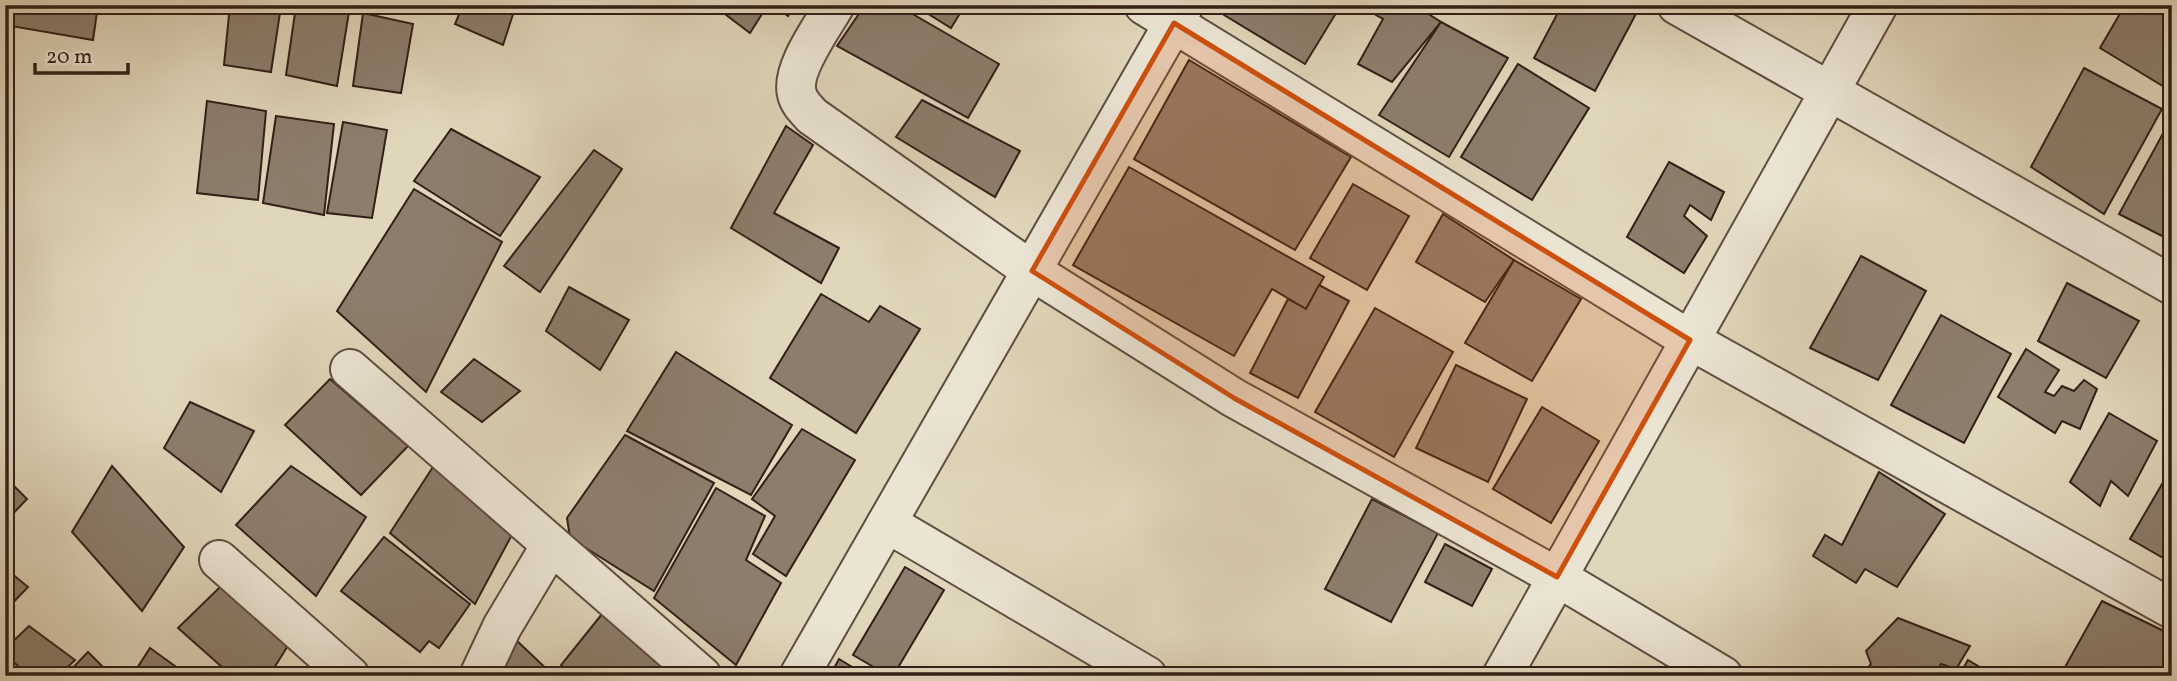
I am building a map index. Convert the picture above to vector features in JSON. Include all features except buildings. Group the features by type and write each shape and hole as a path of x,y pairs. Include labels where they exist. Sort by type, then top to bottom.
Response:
{"street":[{"path":"835,5 807,53 796,82 800,103 812,116 1032,271 1234,398 1557,578 1723,676"},
{"path":"1677,5 2172,285"},
{"path":"1502,676 1878,5"},
{"path":"799,676 1032,271 1167,11 1690,340 2172,609"},
{"path":"350,369 702,676"},
{"path":"887,523 1147,676"},
{"path":"479,676 502,627 551,545"},
{"path":"219,560 350,676"}],"highlighted area":[{"path":"1174,23 1690,340 1557,577 1234,398 1032,271"}]}
